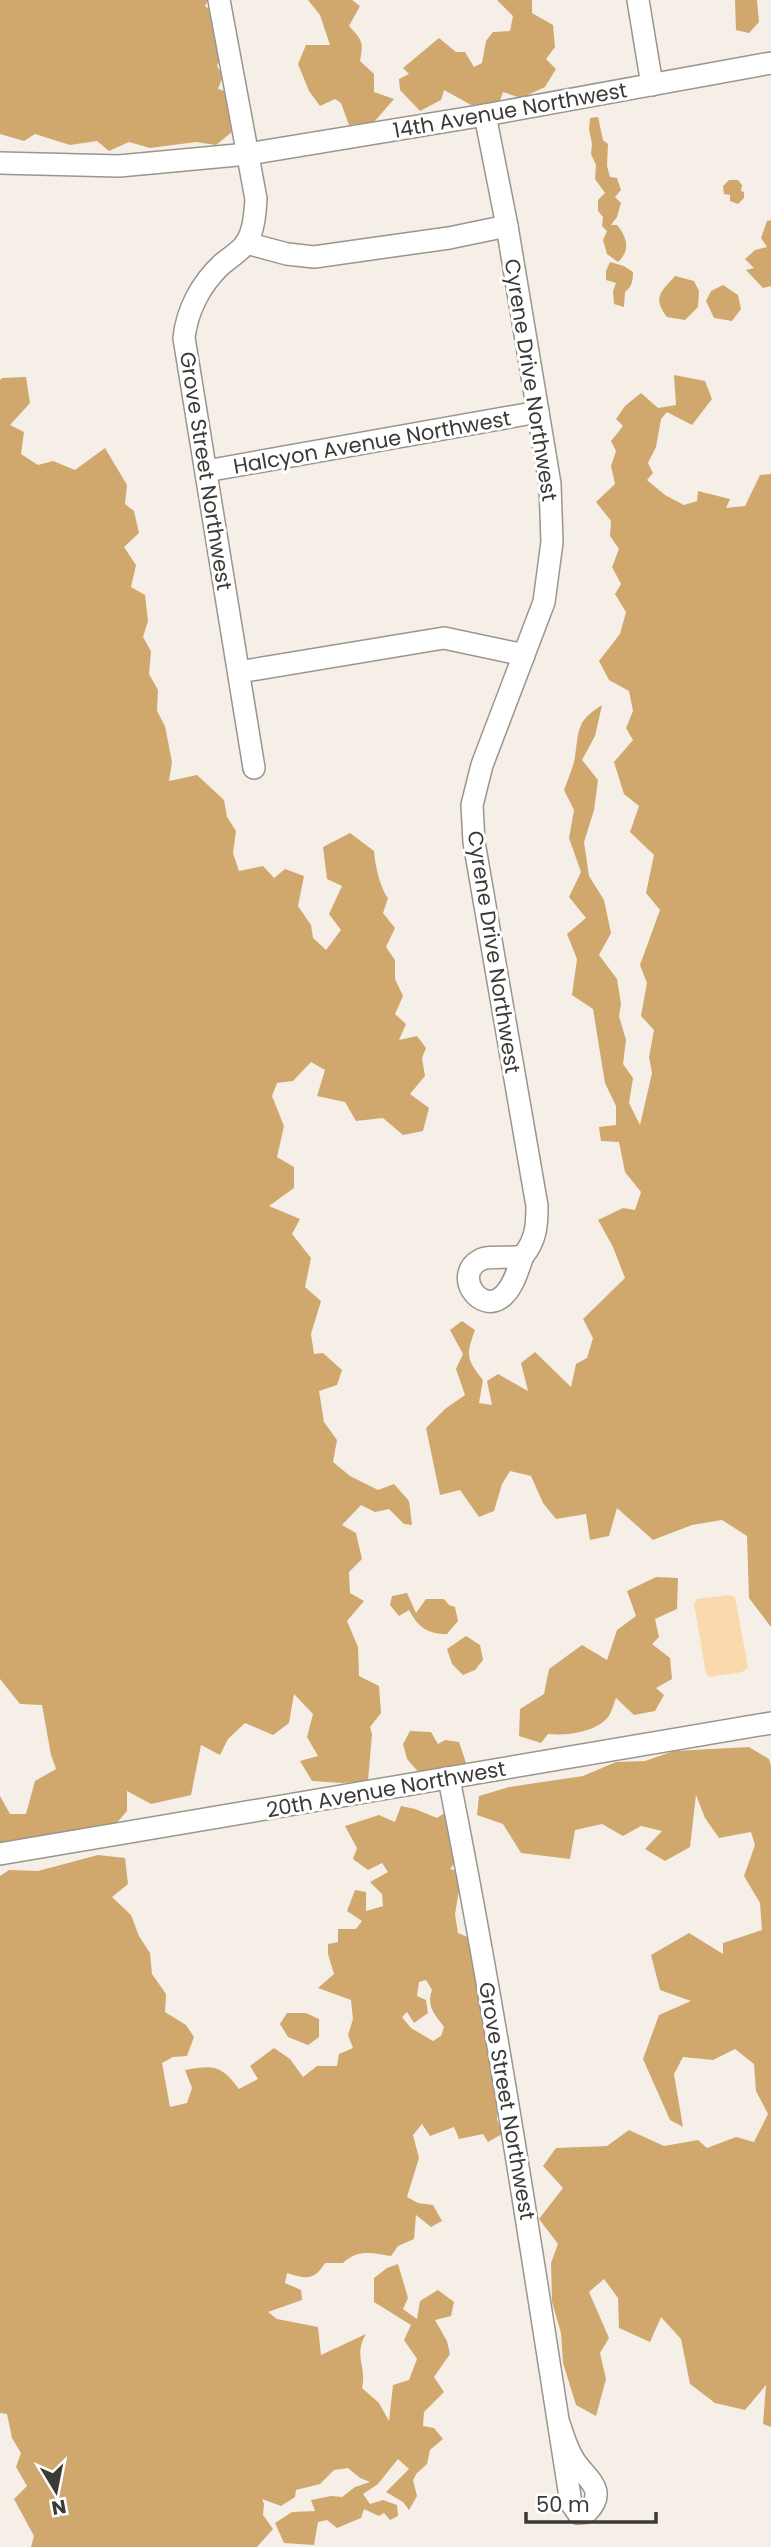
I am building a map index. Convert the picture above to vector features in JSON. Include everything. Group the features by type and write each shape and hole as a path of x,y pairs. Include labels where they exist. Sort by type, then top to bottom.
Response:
{"street":[{"path":"219,0 256,200 254,220 247,243 287,254 314,257 449,238 507,226"},
{"path":"638,0 652,85"},
{"name":"14th Avenue Northwest","path":"0,163 119,166 248,154 485,115 771,63"},
{"name":"Cyrene Drive Northwest","path":"485,115 507,226 550,484 552,542 544,602 482,765 472,805 474,842 537,1206 537,1228 531,1246 523,1256"},
{"name":"Grove Street Northwest","path":"247,243 218,268 199,294 186,318 184,338 254,768"},
{"name":"Halcyon Avenue Northwest","path":"206,471 538,412"},
{"path":"239,672 443,638 523,655"},
{"name":"20th Avenue Northwest","path":"0,1854 771,1723"},
{"name":"Grove Street Northwest","path":"449,1779 519,2166 559,2423"}],"shaded area":[{"path":"0,0 208,0 205,6 216,14 223,51 217,66 223,76 218,89 225,91 238,127 216,145 196,142 150,148 129,142 109,151 97,141 70,145 35,134 24,141 0,134"},
{"path":"308,0 352,0 360,6 349,26 361,42 360,61 374,74 374,92 394,99 374,122 349,125 341,103 335,99 320,106 309,91 298,64 306,45 330,45 320,15"},
{"path":"497,0 532,0 532,13 553,25 555,47 546,59 556,69 545,87 521,98 503,92 499,104 473,106 444,90 441,100 420,111 400,90 399,79 409,74 403,68 439,38 456,52 465,52 474,67 482,63 486,41 493,32 510,31 513,16"},
{"path":"735,0 757,0 759,22 749,33 736,30"},
{"path":"598,117 603,140 608,144 607,166 610,177 617,178 621,190 615,197 621,203 617,217 611,225 617,225 626,244 625,253 618,262 607,254 603,240 607,231 602,226 603,217 598,211 598,200 605,193 595,179 596,165 591,154 589,129 590,118"},
{"path":"729,180 738,180 742,185 744,198 738,204 730,201 730,195 724,194 723,186"},
{"path":"771,220 771,286 763,288 746,270 754,268 745,259 755,250 767,247 761,238 767,221"},
{"path":"610,262 633,272 632,283 625,292 624,307 614,304 613,291 616,283 606,280"},
{"path":"675,276 694,281 699,291 698,307 685,320 667,317 660,304 662,291"},
{"path":"723,285 738,295 741,309 732,321 714,318 706,301 711,291"},
{"path":"674,375 705,381 712,399 692,425 667,412 661,419 656,447 648,463 653,473 647,480 665,495 684,505 697,501 698,491 730,499 726,508 745,506 760,475 771,474 771,1627 749,1598 747,1536 722,1520 692,1525 653,1540 617,1508 609,1536 590,1540 586,1514 556,1519 543,1503 531,1476 510,1471 502,1484 494,1511 479,1517 460,1490 440,1495 426,1428 445,1409 465,1395 456,1369 463,1354 450,1330 462,1321 475,1330 469,1357 483,1380 479,1403 492,1405 487,1381 498,1374 528,1391 521,1363 535,1352 571,1387 576,1364 587,1358 593,1338 583,1319 625,1278 613,1247 598,1220 623,1208 635,1210 641,1192 625,1172 619,1142 601,1141 599,1127 616,1125 616,1106 605,1083 593,1009 572,995 577,959 567,934 586,918 569,897 581,872 569,838 574,810 564,790 574,761 580,727 587,716 602,705 595,736 582,760 598,780 594,810 584,842 589,876 604,900 611,933 599,955 617,979 621,1004 619,1016 626,1040 623,1064 633,1078 629,1103 640,1125 652,1073 649,1057 654,1030 641,1016 647,983 640,965 660,910 646,893 654,855 630,832 639,806 624,794 614,762 633,740 626,728 633,711 629,691 609,680 599,661 620,634 626,612 615,594 621,584 612,567 619,549 610,536 611,521 596,502 615,484 611,466 616,451 611,441 623,426 616,419 625,406 641,393 658,408 676,405"},
{"path":"26,377 30,403 10,425 24,432 21,454 38,465 53,461 75,470 105,448 127,485 125,504 134,511 139,533 124,547 136,565 131,587 145,595 148,621 143,637 151,651 149,674 158,690 157,711 165,726 172,762 169,781 197,775 224,800 227,817 236,831 233,853 239,871 263,866 274,878 285,869 304,876 298,906 311,925 313,938 326,950 341,930 329,914 342,886 327,879 323,847 350,833 374,851 380,882 388,898 383,913 395,928 386,947 395,960 395,979 403,996 395,1014 406,1024 399,1040 417,1036 426,1048 422,1058 425,1076 410,1094 429,1108 423,1131 403,1135 383,1118 356,1121 345,1102 317,1096 325,1070 311,1062 293,1081 277,1083 272,1096 284,1126 277,1157 294,1167 294,1188 269,1206 300,1219 292,1234 311,1258 305,1287 321,1301 311,1334 314,1354 323,1353 342,1370 337,1385 319,1391 324,1422 337,1440 333,1462 350,1476 378,1490 394,1484 409,1501 412,1525 404,1524 389,1509 375,1512 361,1505 342,1525 356,1533 362,1559 349,1572 350,1593 364,1601 347,1621 358,1647 359,1676 379,1686 381,1713 370,1727 372,1734 368,1781 312,1781 300,1761 318,1756 307,1737 313,1714 294,1694 289,1723 273,1735 245,1723 228,1739 220,1755 201,1745 191,1795 151,1804 127,1791 127,1811 114,1826 0,1858 0,1796 10,1814 26,1814 35,1781 56,1769 42,1705 20,1704 0,1679 0,380"},
{"path":"656,1577 678,1578 677,1609 655,1619 659,1637 652,1644 670,1658 672,1679 656,1688 664,1695 655,1711 634,1715 616,1698 610,1714 591,1729 548,1734 541,1743 519,1736 520,1709 544,1694 549,1669 582,1645 607,1660 617,1630 636,1616 627,1591"},
{"path":"407,1593 416,1613 426,1599 444,1599 455,1607 458,1621 447,1634 440,1634 424,1628 409,1610 399,1616 390,1605 392,1596"},
{"path":"729,1595 735,1597 748,1667 742,1672 709,1677 706,1673 694,1604 697,1599"},
{"path":"466,1636 480,1645 483,1660 475,1670 463,1675 452,1664 447,1649"},
{"path":"410,1731 431,1732 438,1744 445,1740 459,1742 466,1763 453,1777 428,1783 407,1759 403,1744"},
{"path":"749,1747 769,1759 771,1766 771,2427 763,2424 766,2385 745,2410 715,2403 690,2384 681,2339 661,2317 650,2342 619,2328 618,2298 604,2279 589,2292 609,2338 600,2353 606,2379 596,2416 576,2405 563,2363 561,2333 552,2302 551,2263 558,2244 539,2219 563,2188 543,2166 556,2148 607,2146 629,2130 664,2146 698,2140 707,2148 736,2137 754,2142 768,2114 756,2091 754,2064 735,2049 713,2060 683,2057 674,2074 683,2127 670,2120 643,2059 659,2015 691,2001 660,1990 651,1955 689,1933 723,1954 723,1943 762,1930 760,1903 744,1876 755,1845 751,1832 719,1838 705,1818 696,1795 690,1847 665,1861 645,1849 662,1831 641,1826 623,1836 602,1824 575,1830 570,1859 521,1853 503,1824 477,1815 479,1796 509,1787 583,1776 616,1762 645,1761 674,1751"},
{"path":"401,1806 437,1818 446,1812 452,1826 447,1829 458,1859 450,1869 462,1872 455,1914 458,1933 470,1938 498,2082 497,2119 502,2134 488,2142 483,2134 459,2139 454,2127 430,2136 422,2124 413,2135 419,2158 407,2197 418,2203 433,2205 442,2221 431,2227 416,2215 414,2239 398,2246 391,2256 360,2254 343,2263 325,2263 317,2273 309,2277 287,2273 285,2283 301,2290 302,2300 268,2312 277,2319 318,2327 321,2355 366,2334 360,2355 362,2388 379,2403 389,2421 393,2385 409,2380 417,2359 404,2340 411,2325 374,2302 374,2278 398,2264 408,2298 403,2309 417,2319 420,2301 438,2290 454,2302 451,2316 435,2320 447,2341 450,2354 434,2377 444,2392 424,2412 423,2426 434,2428 443,2439 430,2450 427,2464 413,2480 417,2496 409,2510 403,2502 386,2492 409,2469 398,2459 378,2484 363,2494 370,2504 383,2500 397,2505 398,2516 390,2520 384,2513 379,2516 364,2509 361,2518 337,2528 327,2520 318,2522 314,2545 284,2543 275,2523 292,2512 315,2511 311,2500 342,2497 355,2487 370,2482 348,2468 334,2470 320,2484 296,2490 295,2497 281,2506 262,2499 263,2515 273,2529 257,2547 31,2547 34,2536 14,2499 27,2486 16,2467 21,2453 12,2438 7,2414 0,2413 0,1876 9,1870 38,1871 98,1855 125,1858 128,1884 112,1897 131,1915 139,1936 150,1953 152,1974 166,1994 165,2012 186,2025 194,2037 187,2056 173,2057 162,2063 170,2107 187,2103 192,2088 185,2070 210,2067 222,2071 239,2089 258,2079 250,2066 274,2048 290,2059 303,2077 317,2066 337,2066 339,2054 353,2048 348,2035 353,2019 351,2000 318,1988 334,1974 328,1944 338,1942 338,1929 356,1929 362,1921 347,1911 355,1890 366,1892 366,1911 383,1906 382,1894 370,1882 388,1872 382,1863 368,1870 353,1859 357,1848 345,1826 379,1815 395,1822","holes":["426,1980 432,1990 431,2006 444,2027 441,2036 433,2041 411,2028 402,2017 407,2012 414,2023 428,2013 426,2000 417,1996 419,1982"]},
{"path":"287,2013 306,2013 319,2019 319,2037 308,2045 288,2037 280,2024"}]}
